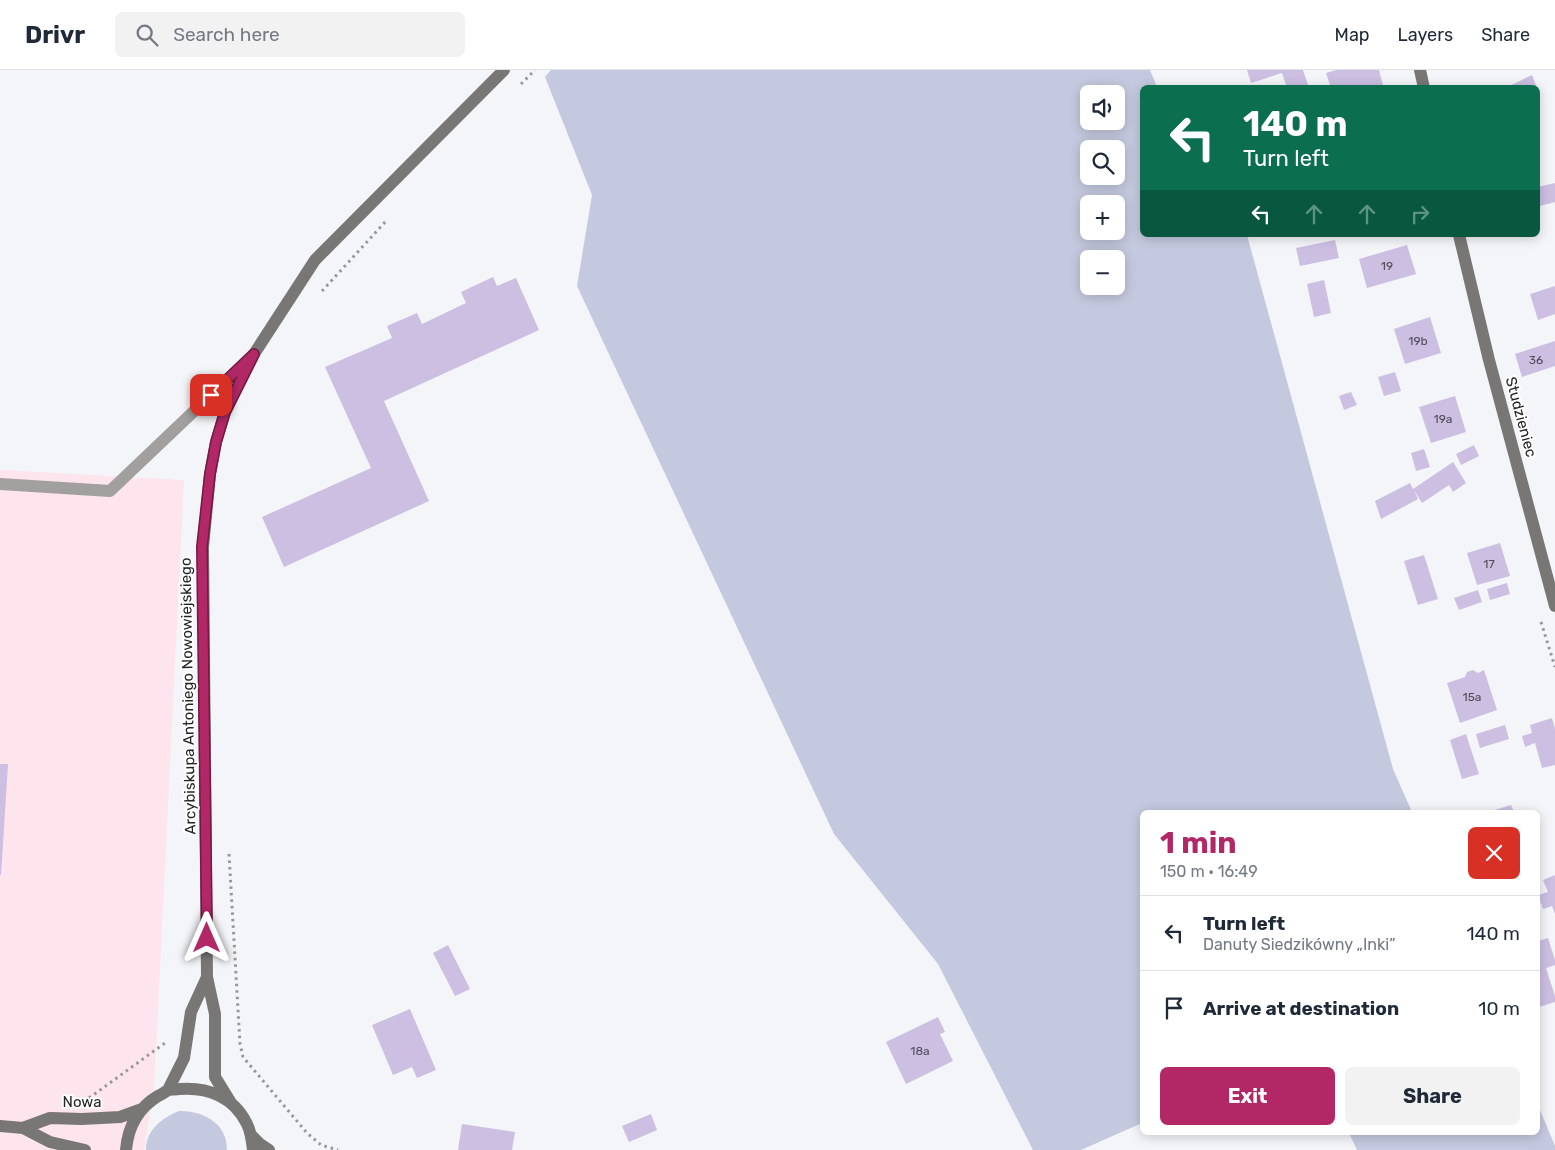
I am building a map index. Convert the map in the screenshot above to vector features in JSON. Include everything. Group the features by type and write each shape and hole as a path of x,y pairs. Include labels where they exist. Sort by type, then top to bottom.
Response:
{"street":[{"name":"Arcybiskupa Antoniego Nowowiejskiego","path":"251,1135 240,1112 231,1103 215,1076 215,1014 207,976 202,547 210,474 216,442 225,412 254,354 316,260 504,70"},
{"path":"1420,70 1423,85"},
{"name":"Studzieniec","path":"1460,237 1489,360 1555,606"},
{"path":"0,484 110,491 254,354"},
{"name":"Arcybiskupa Antoniego Nowowiejskiego","path":"168,1090 184,1058 190,1012 207,976"},
{"path":"126,1150 127,1138 132,1123 142,1109 168,1090 195,1088 214,1093 231,1103"},
{"name":"Nowa","path":"23,1128 50,1118 120,1118 142,1109"},
{"name":"Nowa","path":"0,1126 23,1128 50,1142 84,1150"},
{"path":"251,1135 253,1150"},
{"path":"251,1135 269,1150"}],"path":[{"path":"515,90 535,70"},
{"path":"320,292 393,213"},
{"path":"228,848 240,1044 243,1057 307,1133 321,1145 338,1150"},
{"path":"86,1103 90,1097 168,1041"}],"shaded area":[{"path":"551,70 1150,70 1156,85 1140,85 1140,237 1248,237 1393,769 1411,810 1140,810 1140,1124 1081,1150 1033,1150 938,964 834,834 577,286 592,195 545,77"},
{"path":"0,470 184,480 154,1090 144,1150 0,1150"},
{"path":"1540,1110 1555,1146 1555,1150 1357,1150 1350,1135 1540,1135"},
{"path":"179,1111 197,1113 212,1120 223,1133 227,1150 146,1150 149,1136 156,1126 167,1117"}],"building":[{"path":"1247,70 1303,70 1308,85 1286,85 1282,73 1251,83"},
{"path":"1336,70 1379,70 1383,85 1330,85 1326,73"},
{"path":"1532,75 1536,85 1511,85"},
{"path":"1555,183 1555,202 1540,206 1540,187"},
{"path":"1335,240 1339,258 1300,266 1296,248"},
{"path":"1407,245 1416,274 1367,288 1359,259"},
{"path":"493,277 497,286 516,278 539,330 384,401 429,501 284,567 262,517 371,468 325,367 392,338 387,326 417,313 422,324 466,303 461,292"},
{"path":"1324,280 1331,313 1314,317 1307,284"},
{"path":"1555,286 1555,314 1538,320 1530,294"},
{"path":"1430,317 1441,353 1405,364 1394,329"},
{"path":"1555,341 1555,366 1522,377 1515,354"},
{"path":"1395,372 1401,391 1384,396 1378,377"},
{"path":"1351,392 1357,405 1344,410 1339,396"},
{"path":"1455,396 1466,432 1431,443 1419,407"},
{"path":"1474,445 1479,456 1461,465 1456,454"},
{"path":"1424,449 1430,467 1416,471 1411,453"},
{"path":"1453,462 1466,483 1453,492 1449,485 1422,503 1414,490 1418,499 1381,519 1375,501 1410,483 1413,489"},
{"path":"1500,543 1510,576 1477,585 1467,553"},
{"path":"1424,555 1438,599 1418,605 1404,561"},
{"path":"1507,583 1510,594 1490,600 1487,589"},
{"path":"1478,590 1482,602 1459,610 1454,598"},
{"path":"1473,670 1478,673 1484,670 1497,710 1460,723 1447,683 1465,677 1467,672"},
{"path":"1552,718 1555,729 1555,765 1542,768 1535,743 1525,747 1522,736 1532,733 1530,725"},
{"path":"1505,725 1509,739 1480,748 1476,734"},
{"path":"1466,734 1479,774 1462,779 1450,740"},
{"path":"0,764 8,764 1,875 0,875"},
{"path":"1511,805 1513,810 1495,810"},
{"path":"1555,875 1555,914 1552,906 1543,909 1540,901 1540,894 1548,892 1543,880"},
{"path":"1548,938 1555,960 1555,965 1546,968 1555,996 1555,1002 1540,1007 1540,940"},
{"path":"448,945 470,989 455,996 433,953"},
{"path":"410,1009 436,1070 417,1078 412,1067 393,1075 372,1025"},
{"path":"938,1017 945,1032 940,1034 953,1061 906,1084 886,1042"},
{"path":"651,1114 657,1130 629,1142 622,1126"},
{"path":"462,1124 515,1132 512,1150 458,1150"}],"route":[{"path":"207,938 202,547 210,474 216,442 225,412 254,354 211,395"}]}
